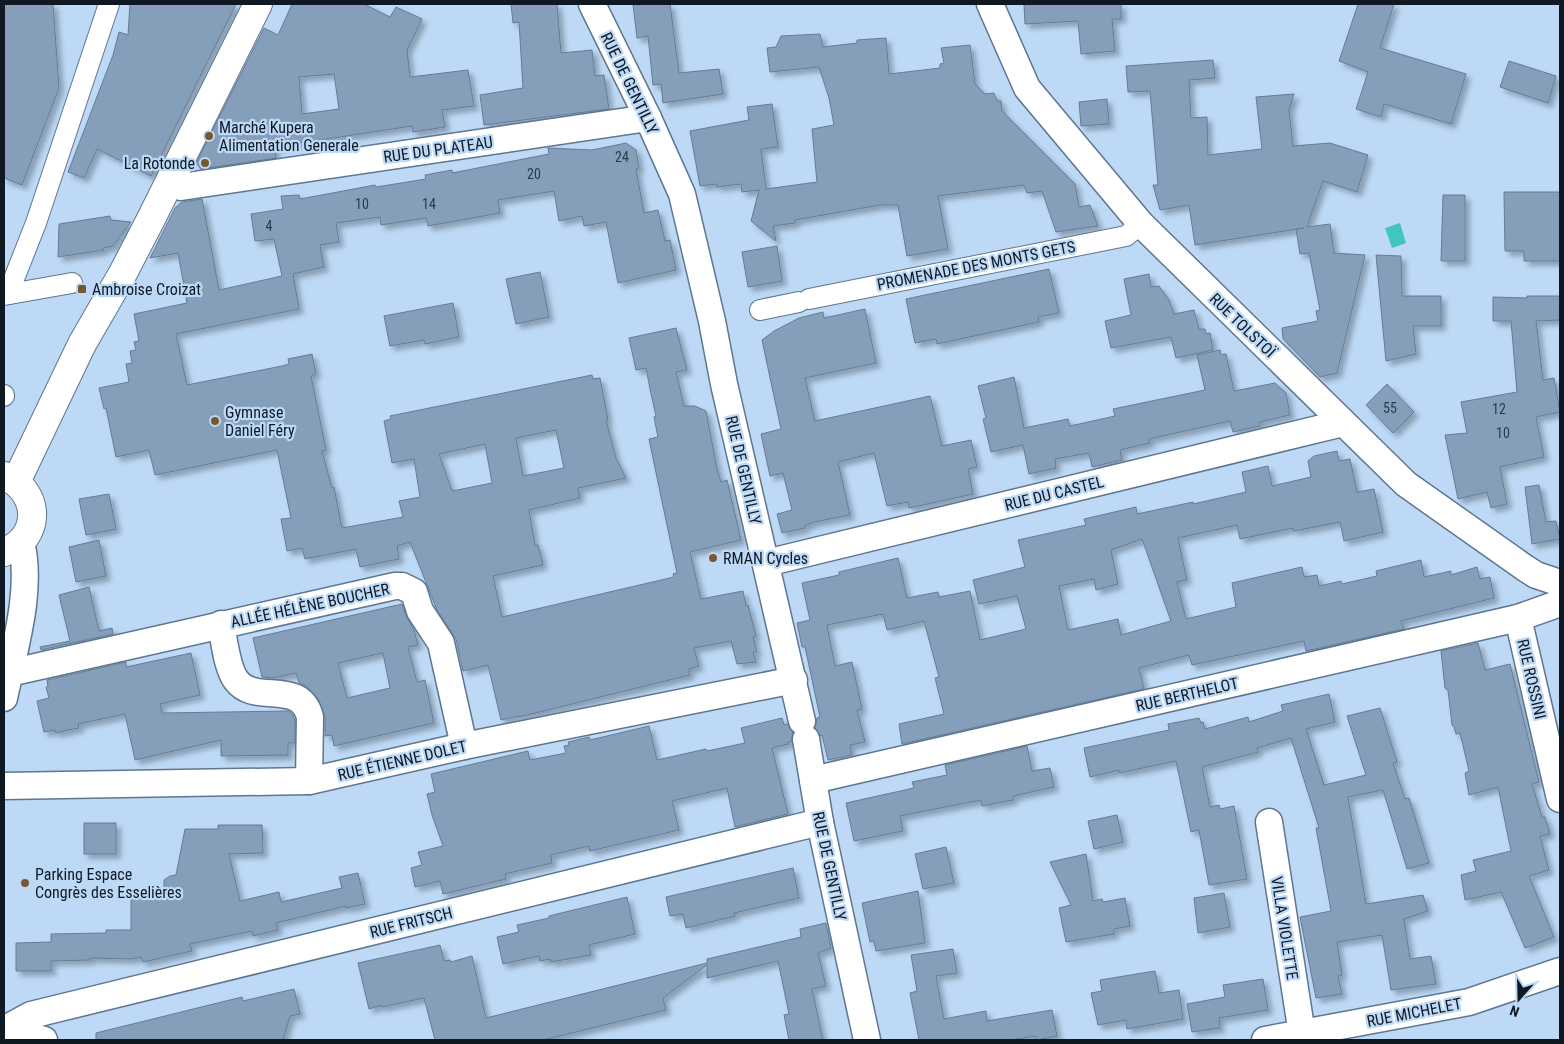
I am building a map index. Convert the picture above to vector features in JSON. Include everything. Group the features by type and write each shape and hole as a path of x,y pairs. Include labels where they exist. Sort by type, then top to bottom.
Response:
{"street":[{"path":"6,294 36,223 109,4"},
{"path":"4,698 26,590 25,556 13,547 29,530 32,518 31,504 25,492 10,479 82,344 123,273 258,4"},
{"name":"RUE DE GENTILLY","path":"592,4 648,118 682,194 712,321 724,384 794,680 820,822 867,1040"},
{"name":"RUE TOLSTOÏ","path":"990,4 1027,88 1141,224 1406,484 1525,568 1536,575 1560,583"},
{"name":"RUE DU PLATEAU","path":"169,182 181,187 648,118"},
{"name":"PROMENADE DES MONTS GETS","path":"760,310 1126,236 1141,224"},
{"path":"6,294 72,283"},
{"name":"RUE DU CASTEL","path":"766,563 1343,423"},
{"name":"ALLÉE HÉLÈNE BOUCHER","path":"9,673 395,586 409,588 414,592 420,611 441,643 464,746"},
{"name":"RUE BERTHELOT","path":"813,780 1518,618 1560,603"},
{"name":"RUE ROSSINI","path":"1518,618 1560,799"},
{"name":"ALLÉE HÉLÈNE BOUCHER","path":"221,624 231,672 239,684 253,692 284,693 298,700 308,710 310,717 309,781"},
{"name":"RUE ÉTIENNE DOLET","path":"4,786 309,781 464,746 794,680"},
{"name":"RUE FRITSCH","path":"4,1029 31,1015 820,822"},
{"name":"VILLA VIOLETTE","path":"1269,822 1302,1034"},
{"name":"RUE MICHELET","path":"1265,1040 1469,1002 1560,970"},
{"path":"4,1029 44,1040"}],"shaded area":[{"path":"1400,223 1406,243 1392,248 1385,228"}],"building":[{"path":"4,4 53,4 59,88 22,185 4,178"},
{"path":"130,4 236,4 151,176 97,149 84,178 68,172 113,55 119,32 128,35"},
{"path":"292,4 364,4 390,17 396,7 422,19 407,50 410,77 468,70 474,106 442,110 445,127 413,132 412,126 274,147 276,158 201,169 196,163 264,28 278,35","holes":["334,74 339,109 302,114 299,77"]},
{"path":"511,4 557,4 561,53 592,50 595,76 604,75 609,109 484,125 480,95 523,88 519,22 513,23"},
{"path":"633,4 670,4 679,73 719,69 723,94 663,103 661,84 653,85 648,36 637,38"},
{"path":"1024,4 1121,4 1121,19 1112,19 1115,51 1081,54 1078,21 1025,24"},
{"path":"1358,4 1394,4 1380,48 1466,74 1451,124 1384,104 1381,117 1356,109 1368,72 1339,61"},
{"path":"820,34 823,47 857,43 857,40 886,38 889,74 940,68 940,64 944,63 941,48 970,45 975,84 985,94 994,93 997,101 1001,101 1002,111 1075,184 1079,207 1090,205 1098,226 1056,232 1042,191 1027,193 1024,185 938,196 948,249 907,256 898,205 880,205 795,220 795,223 773,226 776,241 751,221 759,190 742,192 741,184 717,187 717,184 700,186 690,131 749,120 747,107 772,104 778,147 761,149 766,189 817,182 812,129 834,125 829,98 819,67 770,72 767,48 776,47 781,36"},
{"path":"1213,60 1215,78 1189,80 1191,118 1207,117 1208,155 1262,149 1256,97 1294,94 1289,110 1293,146 1330,143 1368,155 1357,192 1323,181 1307,227 1330,224 1334,253 1365,255 1337,373 1320,377 1283,339 1282,328 1318,321 1316,311 1320,310 1309,253 1300,254 1296,229 1195,245 1189,205 1160,210 1153,185 1158,185 1150,91 1128,92 1126,66"},
{"path":"1509,61 1556,76 1548,103 1500,87"},
{"path":"1107,99 1109,124 1081,126 1079,102"},
{"path":"626,143 636,150 639,168 636,169 644,213 658,210 665,241 670,240 676,270 618,283 606,222 584,226 582,216 559,221 554,191 498,200 500,213 428,226 426,218 381,225 380,217 336,223 339,242 320,245 324,267 293,274 299,309 176,334 187,385 282,366 289,364 288,359 312,354 316,374 311,376 326,450 322,451 332,488 334,487 342,528 403,517 399,501 420,497 414,459 392,463 384,421 391,419 390,416 592,375 593,379 600,378 608,420 606,420 616,458 626,478 578,488 580,498 529,510 535,545 538,545 543,565 493,576 502,617 674,577 673,574 677,573 649,439 658,437 654,417 656,416 646,368 636,370 629,338 676,328 687,370 676,372 684,406 695,406 706,411 717,469 721,482 727,480 741,540 690,552 701,599 743,591 756,636 753,637 757,652 753,652 756,662 737,664 731,641 694,648 699,666 689,669 690,675 501,720 488,665 463,671 456,639 437,610 410,542 397,546 399,559 360,567 356,549 305,559 302,548 287,551 281,519 291,518 277,450 155,475 149,450 116,457 106,408 104,409 99,388 129,382 126,364 132,363 130,351 136,350 134,342 139,341 134,314 187,303 178,253 150,258 175,208 182,202 202,199 219,290 282,276 274,239 255,241 251,214 283,209 281,196 299,195 300,199 375,185 376,187 426,179 425,175 452,170 452,173 549,154 548,148 592,150","holes":["556,430 564,468 523,476 516,438","485,444 492,483 452,491 439,454"]},
{"path":"1504,192 1560,192 1560,261 1524,261 1524,251 1505,251"},
{"path":"1443,195 1465,195 1465,261 1441,261"},
{"path":"110,216 111,220 131,222 113,246 103,248 104,250 58,257 59,224"},
{"path":"777,246 782,281 748,287 742,252"},
{"path":"1376,255 1401,256 1402,296 1441,296 1441,326 1413,326 1416,354 1386,361"},
{"path":"1049,269 1059,313 1038,317 1039,322 937,344 936,339 915,343 906,299"},
{"path":"540,272 549,317 516,324 506,279"},
{"path":"1149,274 1151,287 1159,286 1169,300 1174,314 1194,310 1199,329 1205,329 1206,334 1210,333 1213,350 1176,358 1171,337 1111,348 1105,321 1131,315 1124,279"},
{"path":"1527,296 1560,296 1560,320 1536,321 1543,380 1554,378 1560,412 1536,417 1544,457 1500,467 1507,504 1491,508 1487,492 1458,499 1445,435 1467,433 1461,402 1517,392 1511,321 1493,321 1493,297 1527,298"},
{"path":"453,303 459,337 425,344 424,340 390,346 384,316"},
{"path":"865,309 876,363 805,378 815,421 930,396 942,446 971,440 977,467 968,469 973,494 909,508 908,502 887,506 874,453 838,462 850,515 814,522 804,526 805,528 782,533 777,514 792,510 783,473 770,476 761,434 781,429 762,340 774,331 799,318 823,312 824,318"},
{"path":"1220,350 1221,355 1226,354 1234,391 1275,383 1286,393 1290,415 1259,422 1260,426 1233,432 1230,421 1149,439 1150,443 1120,450 1122,460 1092,467 1089,453 1055,459 1056,468 1029,474 1023,445 991,452 983,419 986,418 978,386 1014,377 1024,428 1068,419 1070,426 1115,416 1113,409 1205,390 1197,355"},
{"path":"1387,384 1414,412 1393,433 1366,405"},
{"path":"1337,451 1339,461 1350,459 1357,492 1374,489 1383,532 1344,541 1340,522 1294,531 1293,528 1240,539 1237,525 1178,538 1187,580 1177,582 1186,619 1236,607 1232,583 1302,567 1304,577 1317,575 1319,586 1341,581 1342,584 1377,576 1376,571 1421,560 1424,577 1451,571 1451,575 1477,567 1480,579 1490,577 1494,598 1401,621 1404,629 1306,651 1304,641 1192,665 1189,655 1139,668 1144,689 902,744 899,724 944,714 935,678 939,677 924,621 887,630 883,614 827,625 835,666 852,662 862,709 857,710 865,742 850,745 852,755 828,760 822,735 820,736 815,728 817,718 820,717 805,647 802,647 797,623 810,620 802,583 839,575 839,572 898,558 907,598 938,592 939,597 970,591 980,640 1026,629 1017,596 979,604 973,580 1025,567 1018,540 1086,525 1084,519 1136,507 1137,514 1246,492 1242,472 1268,466 1272,486 1311,477 1308,461 1314,456","holes":["1142,539 1171,621 1121,635 1118,619 1068,630 1059,586 1094,579 1096,590 1118,584 1111,550"]},
{"path":"1539,485 1546,522 1556,521 1560,539 1532,544 1525,487"},
{"path":"109,494 116,529 86,535 79,499"},
{"path":"99,540 106,576 76,582 69,547"},
{"path":"89,587 99,631 112,628 113,634 41,650 40,647 70,641 59,595"},
{"path":"402,604 414,630 418,645 408,647 417,682 425,680 434,723 334,746 332,735 325,736 325,717 318,699 307,687 299,683 296,673 273,678 262,677 253,638","holes":["383,653 390,688 347,698 338,663"]},
{"path":"1478,643 1485,670 1510,664 1539,782 1532,784 1542,817 1545,817 1550,834 1540,836 1549,870 1529,876 1554,937 1525,948 1501,892 1465,900 1461,875 1476,871 1473,860 1511,851 1498,787 1469,795 1465,773 1469,771 1460,733 1456,734 1452,725 1448,690 1445,688 1441,651"},
{"path":"191,653 200,695 160,704 162,713 288,711 295,720 295,743 288,743 288,755 221,756 221,740 135,760 125,714 78,724 79,728 56,733 55,730 44,732 37,701 49,698 46,687 48,686 47,680 126,662 126,667"},
{"path":"1329,694 1335,722 1306,729 1324,785 1366,775 1347,716 1380,708 1397,762 1393,763 1405,799 1409,798 1429,863 1407,869 1383,790 1348,797 1366,904 1423,895 1428,911 1404,919 1410,959 1431,956 1436,984 1391,990 1382,935 1337,942 1342,975 1338,976 1342,994 1316,998 1300,917 1331,911 1316,828 1319,828 1291,738 1257,748 1258,752 1202,767 1210,807 1219,805 1220,809 1234,806 1247,879 1209,885 1199,830 1191,832 1176,761 1119,773 1119,770 1090,777 1084,748 1169,730 1168,724 1199,718 1201,723 1203,722 1205,729 1248,717 1249,722 1283,711 1281,705"},
{"path":"782,718 784,725 787,724 793,732 791,742 772,748 788,814 735,827 727,788 672,801 679,830 590,851 589,846 551,855 552,863 505,874 506,879 443,894 440,881 415,887 411,868 422,865 418,852 443,846 427,794 435,792 431,774 528,751 530,760 566,753 564,746 569,745 568,742 589,737 590,740 649,726 657,760 706,749 707,751 745,743 741,728"},
{"path":"1027,746 1032,771 1050,768 1054,787 1013,796 1013,800 982,806 981,800 900,816 903,831 854,841 846,803 914,788 912,782 947,775 945,765"},
{"path":"1117,815 1123,842 1094,849 1088,821"},
{"path":"84,823 116,823 116,854 84,854"},
{"path":"218,825 262,825 263,853 229,854 240,901 279,892 281,902 342,888 339,877 358,873 365,904 346,908 346,906 276,923 278,930 253,936 252,931 190,944 192,951 143,962 141,957 131,959 90,958 90,960 51,961 51,971 16,971 16,943 51,942 51,934 106,933 106,930 131,930 131,895 164,895 164,880 176,875 185,829 218,829"},
{"path":"946,847 954,883 923,889 915,854"},
{"path":"1086,854 1093,901 1102,899 1103,902 1125,898 1130,926 1114,929 1114,934 1066,942 1059,908 1071,905 1050,862"},
{"path":"793,868 799,898 734,913 735,916 686,928 683,914 670,916 666,897"},
{"path":"918,891 925,943 876,951 874,941 870,942 862,903"},
{"path":"1224,893 1230,927 1198,933 1194,898"},
{"path":"627,897 635,934 589,945 591,955 551,962 550,959 540,961 539,956 503,964 497,937 519,932 517,925"},
{"path":"826,923 831,948 818,953 826,986 812,989 823,1040 789,1040 784,1015 789,1014 778,961 707,978 707,965 663,998 666,1010 543,1040 435,1040 424,998 382,1007 381,1005 369,1009 358,963 440,945 444,961 450,960 451,962 472,956 486,1018 707,963 707,959 801,937 800,929"},
{"path":"953,949 957,973 936,976 944,1019 986,1011 987,1021 1052,1010 1057,1036 1037,1040 1036,1036 1010,1040 919,1040 910,993 917,991 911,955"},
{"path":"1155,971 1159,993 1179,990 1183,1019 1127,1029 1126,1020 1098,1025 1091,993 1102,991 1100,980"},
{"path":"1263,979 1268,1010 1219,1018 1220,1028 1192,1032 1187,1004 1225,997 1223,985"},
{"path":"294,989 300,1014 290,1016 283,1040 96,1040 96,1033 242,997 243,1001"}],"place":[{"name":"Marché Kupera Alimentation Generale","path":"209,136"},
{"name":"La Rotonde","path":"205,163"},
{"name":"Ambroise Croizat","path":"82,289"},
{"name":"Gymnase Daniel Féry","path":"215,421"},
{"name":"RMAN Cycles","path":"713,558"},
{"name":"Parking Espace Congrès des Esselières","path":"25,883"}]}
